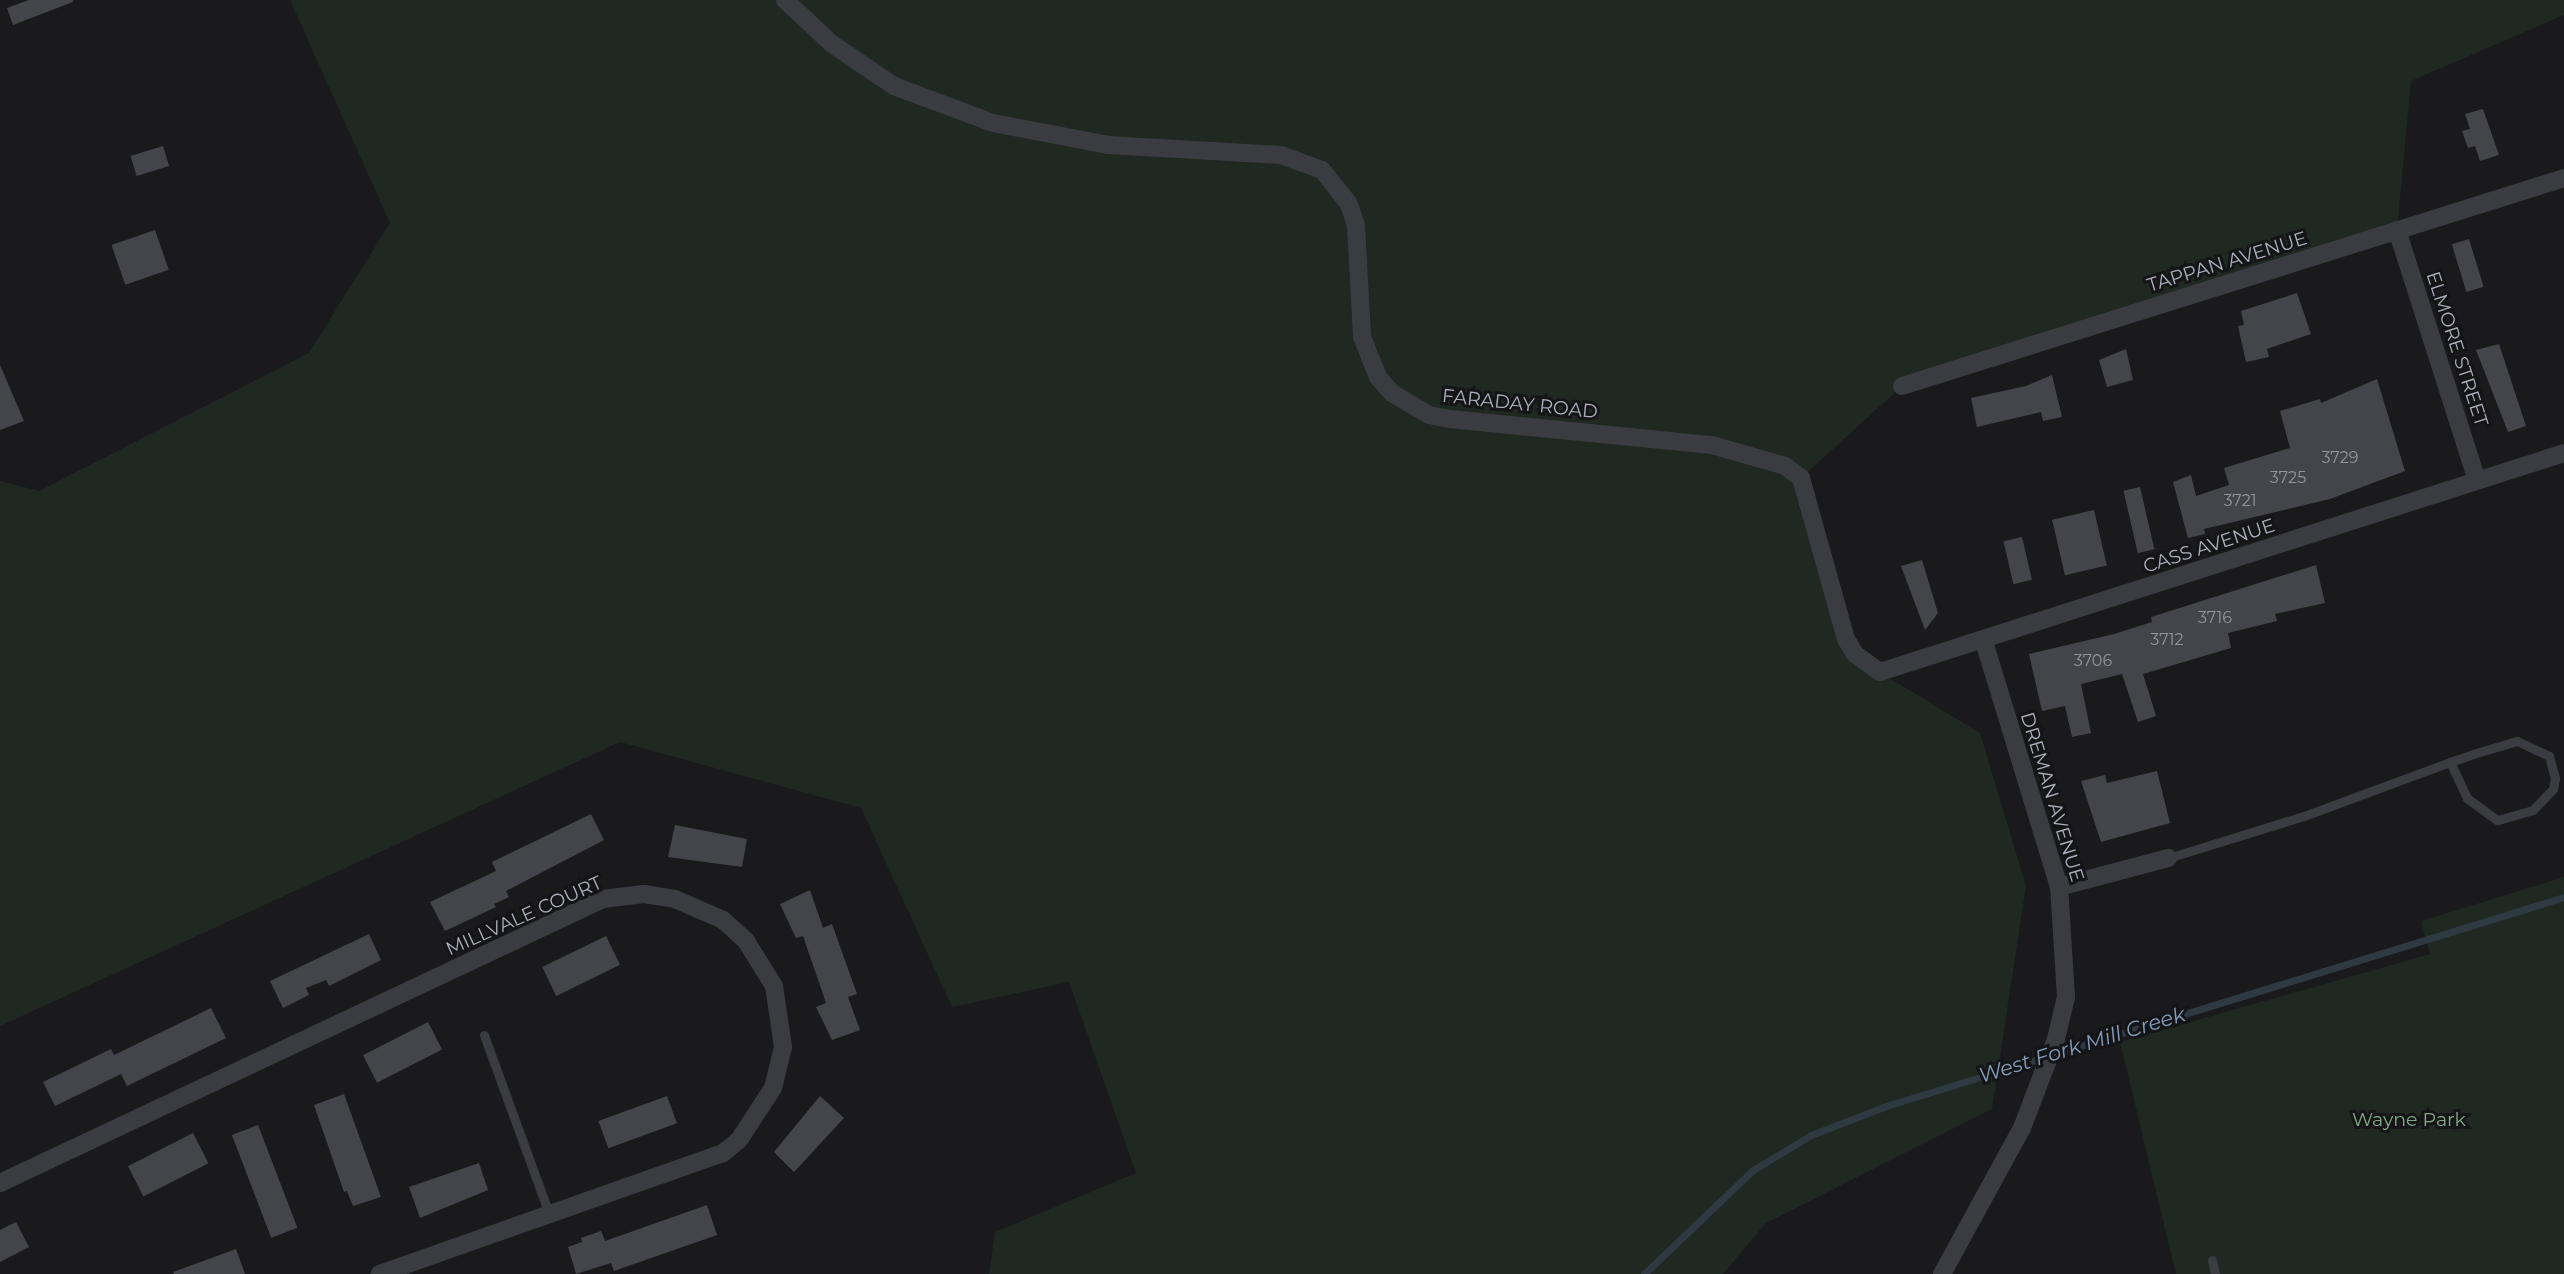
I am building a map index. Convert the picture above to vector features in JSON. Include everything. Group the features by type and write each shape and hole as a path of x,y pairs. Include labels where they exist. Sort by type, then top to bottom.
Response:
{"street":[{"name":"FARADAY ROAD","path":"785,0 832,44 885,80 993,123 1108,145 1281,155 1322,170 1349,204 1356,225 1362,337 1378,377 1392,393 1409,405 1450,419 1713,445 1785,466 1801,478 1846,639 1868,666"},
{"name":"TAPPAN AVENUE","path":"1902,386 2564,178"},
{"name":"ELMORE STREET","path":"2397,230 2477,480"},
{"name":"CASS AVENUE","path":"1868,666 1880,672 1984,642 2564,453"},
{"name":"DREMAN AVENUE","path":"1942,1274 2022,1128 2059,1029 2066,997 2059,887 1984,642"},
{"path":"2059,887 2168,858"},
{"name":"MILLVALE COURT","path":"0,1183 603,900 644,894 695,905 746,941 774,986 783,1047 774,1088 759,1116 723,1153 380,1274"}],"lane":[{"path":"2168,858 2304,816 2450,762 2503,744 2530,744 2549,756 2555,778 2553,789 2533,810 2497,820 2467,798 2450,762"},
{"path":"484,1035 548,1214"},
{"path":"2212,1261 2215,1274"}],"green space":[{"path":"290,0 2564,0 2564,15 2411,81 2397,230 1902,386 1801,478 1843,615 1868,665 1980,733 2026,886 1992,1109 1766,1223 1723,1274 989,1274 995,1232 1136,1173 1069,982 952,1007 861,808 620,742 0,1026 0,481 39,491 309,353 390,223"},
{"name":"Wayne Park","path":"2564,877 2564,1274 2176,1274 2120,1042 2430,954 2421,921"}],"building":[{"path":"29,0 73,2 13,25 7,8"},
{"path":"2483,109 2499,155 2480,161 2475,146 2468,148 2462,131 2470,129 2465,114"},
{"path":"163,146 169,166 137,176 130,156"},
{"path":"155,230 169,270 125,285 112,245"},
{"path":"2469,239 2484,287 2466,292 2452,244"},
{"path":"2297,293 2311,334 2267,349 2269,357 2246,362 2238,326 2244,325 2241,311"},
{"path":"2499,344 2526,426 2508,432 2476,350"},
{"path":"2126,349 2133,380 2107,387 2099,360"},
{"path":"0,365 24,421 0,430"},
{"path":"2052,375 2062,417 2043,421 2041,412 1977,427 1971,398 2026,386"},
{"path":"2377,379 2405,471 2330,499 2204,529 2205,534 2188,538 2173,482 2191,475 2196,496 2229,485 2224,468 2290,448 2280,411 2320,399 2321,403"},
{"path":"2140,487 2154,549 2138,553 2123,491"},
{"path":"2094,510 2107,566 2065,575 2052,520"},
{"path":"2022,537 2032,580 2013,584 2003,541"},
{"path":"1922,560 1938,613 1925,630 1901,566"},
{"path":"2316,565 2325,603 2275,614 2277,621 2228,633 2231,648 2143,674 2156,716 2138,722 2122,674 2081,684 2091,733 2072,737 2065,706 2042,711 2029,654 2114,634 2152,622 2151,617"},
{"path":"2157,771 2170,823 2101,842 2081,781 2105,775 2107,783"},
{"path":"591,814 604,840 506,891 509,897 494,904 496,907 445,931 430,902 496,871 492,862"},
{"path":"675,825 747,839 742,867 668,857"},
{"path":"810,890 823,928 832,924 857,994 848,997 860,1030 832,1040 816,1007 826,1003 803,936 796,938 780,904"},
{"path":"369,934 381,960 329,986 326,980 306,988 309,995 283,1008 270,981"},
{"path":"606,936 620,965 556,996 542,967"},
{"path":"211,1008 226,1038 127,1086 121,1074 55,1106 43,1082 111,1049 114,1055"},
{"path":"428,1022 442,1050 377,1083 363,1055"},
{"path":"344,1094 381,1197 353,1206 347,1191 344,1192 314,1105"},
{"path":"667,1096 677,1123 608,1148 598,1121"},
{"path":"820,1096 844,1118 794,1172 774,1152"},
{"path":"258,1125 297,1228 271,1238 232,1135"},
{"path":"193,1133 208,1163 143,1196 128,1166"},
{"path":"479,1163 488,1190 420,1218 409,1187"},
{"path":"707,1205 717,1235 614,1271 611,1263 576,1274 568,1247 582,1242 581,1238 601,1231 605,1241"},
{"path":"16,1222 29,1247 0,1262 0,1230"},
{"path":"236,1249 245,1274 173,1272"}],"waterway":[{"name":"West Fork Mill Creek","path":"1644,1274 1753,1170 1811,1135 1886,1106 2564,897"}]}
